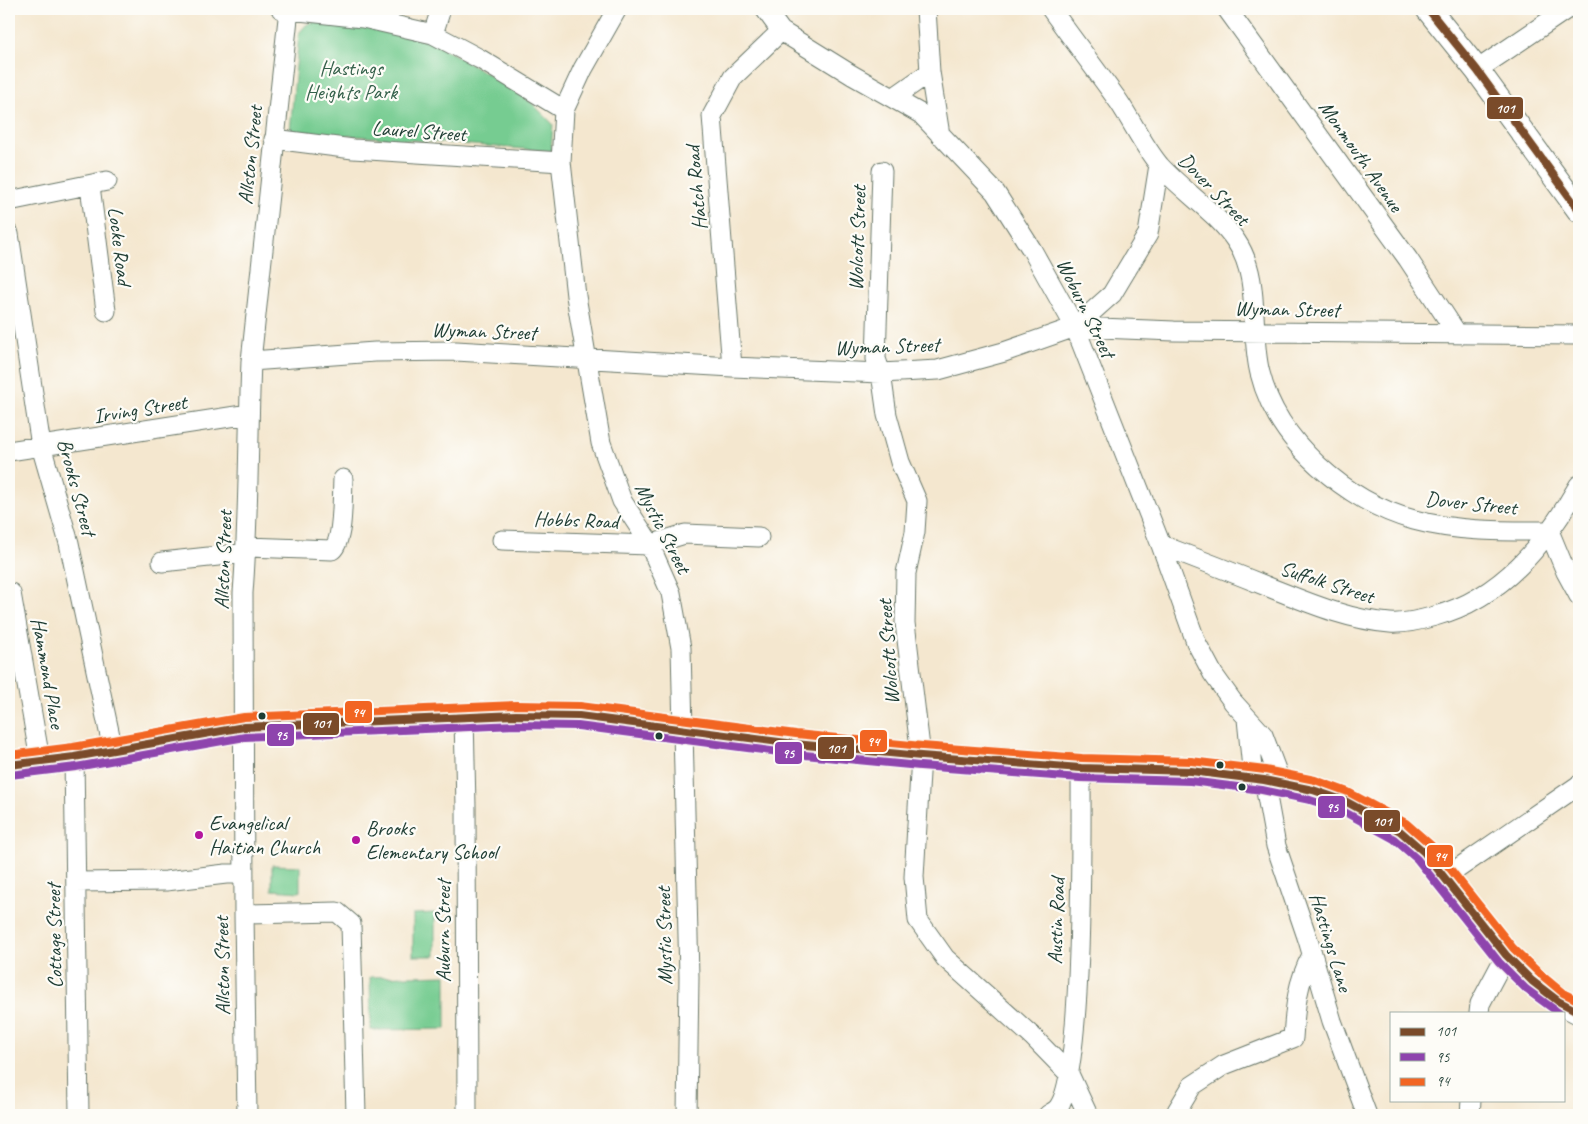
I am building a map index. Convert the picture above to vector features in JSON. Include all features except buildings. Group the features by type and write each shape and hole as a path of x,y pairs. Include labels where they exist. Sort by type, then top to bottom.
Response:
{"main road":[{"path":"1428,9 1577,201"},
{"path":"9,765 74,757 244,727 464,716 578,716 795,744 921,756 1081,768 1190,771 1266,780 1313,790 1346,800 1400,830 1424,852 1506,955 1532,981 1558,1000 1579,1012"}],"street":[{"path":"286,9 363,18 433,34 480,59 564,110"},
{"name":"Allston Street","path":"248,1115 244,914 243,593 246,550 249,414 251,361 286,9"},
{"path":"433,34 441,9"},
{"name":"Mystic Street","path":"617,9 583,69 564,110 561,162 576,296 601,443 622,501 649,545 671,593 681,648 681,729 689,977 687,1115"},
{"name":"Woburn Street","path":"765,9 781,31 921,114 994,192 1032,250 1075,326 1161,545 1196,642 1213,674 1247,719 1263,735 1266,780"},
{"path":"926,9 930,72 940,135"},
{"name":"Dover Street","path":"1051,9 1119,102 1159,165 1236,242 1249,273 1260,373 1276,416 1303,450 1342,486 1414,520 1451,528 1549,532"},
{"name":"Monmouth Avenue","path":"1227,9 1408,259 1456,332"},
{"path":"1477,70 1567,9"},
{"name":"Hatch Road","path":"732,367 712,116 733,77 781,31"},
{"path":"893,98 930,72"},
{"name":"Laurel Street","path":"274,139 353,149 561,162"},
{"path":"1075,326 1112,294 1148,234 1159,165"},
{"name":"Wolcott Street","path":"882,171 876,359 881,373 887,415 900,462 918,501 915,532 906,573 905,623 921,756 914,878 918,920 945,958 1033,1037 1069,1074"},
{"name":"Locke Road","path":"9,201 99,183 106,311"},
{"name":"Brooks Street","path":"9,234 42,446 69,543 113,750"},
{"name":"Wyman Street","path":"251,361 375,352 456,351 732,367 881,373 938,370 1004,352 1075,326 1174,331 1254,330 1579,335"},
{"name":"Irving Street","path":"9,451 249,414"},
{"path":"162,562 246,550 332,550 337,545 339,535 343,479"},
{"name":"Suffolk Street","path":"1161,545 1334,612 1364,620 1392,623 1424,619 1465,606 1497,587 1517,570 1549,532 1579,485"},
{"path":"1549,532 1562,564 1579,596"},
{"name":"Hobbs Road","path":"502,540 649,545 685,534 759,537"},
{"name":"Hammond Place","path":"11,593 40,760"},
{"name":"Auburn Street","path":"464,716 467,1115"},
{"path":"1247,719 1266,780"},
{"name":"Cottage Street","path":"74,757 79,1115"},
{"name":"Austin Road","path":"1048,1115 1058,1108 1069,1074 1073,1034 1080,913 1081,768"},
{"name":"Hastings Lane","path":"1266,780 1276,846 1332,1021 1367,1115"},
{"path":"1444,878 1579,785"},
{"path":"76,882 166,881 226,874 244,874"},
{"path":"244,914 337,912 351,924 356,1115"},
{"path":"1177,1115 1177,1111 1192,1086 1224,1064 1293,1038 1296,1002 1302,973 1312,955"},
{"path":"1479,1012 1480,1004 1506,955"},
{"path":"1069,1074 1088,1115"},
{"path":"1470,1115 1471,1102"}],"green space":[{"name":"Hastings Heights Park","path":"319,19 392,31 438,45 510,87 532,103 553,124 551,151 290,131 299,33 306,25"},
{"path":"272,865 300,866 300,892 272,890"},
{"path":"435,913 435,956 413,956 413,914"},
{"path":"446,975 446,1029 371,1030 370,977"}],"transit line":[{"name":"101","path":"1428,9 1477,70 1579,210"},
{"name":"94","path":"9,755 73,747 244,717 516,705 580,706 796,734 922,746 1082,758 1191,761 1265,770 1315,780 1348,792 1406,823 1432,846 1513,948 1563,993 1579,1001"},
{"name":"101","path":"9,765 74,757 244,727 516,715 579,716 795,744 921,756 1081,768 1191,771 1264,780 1313,790 1345,801 1400,831 1424,852 1506,955 1532,981 1558,1001 1579,1012"},
{"name":"95","path":"10,775 76,767 245,737 516,725 578,726 794,754 920,766 1080,778 1190,781 1262,790 1310,800 1341,810 1394,839 1417,859 1499,962 1526,989 1558,1012"}],"place":[{"name":"Evangelical Haitian Church","path":"199,835"},
{"name":"Brooks Elementary School","path":"356,840"}]}
